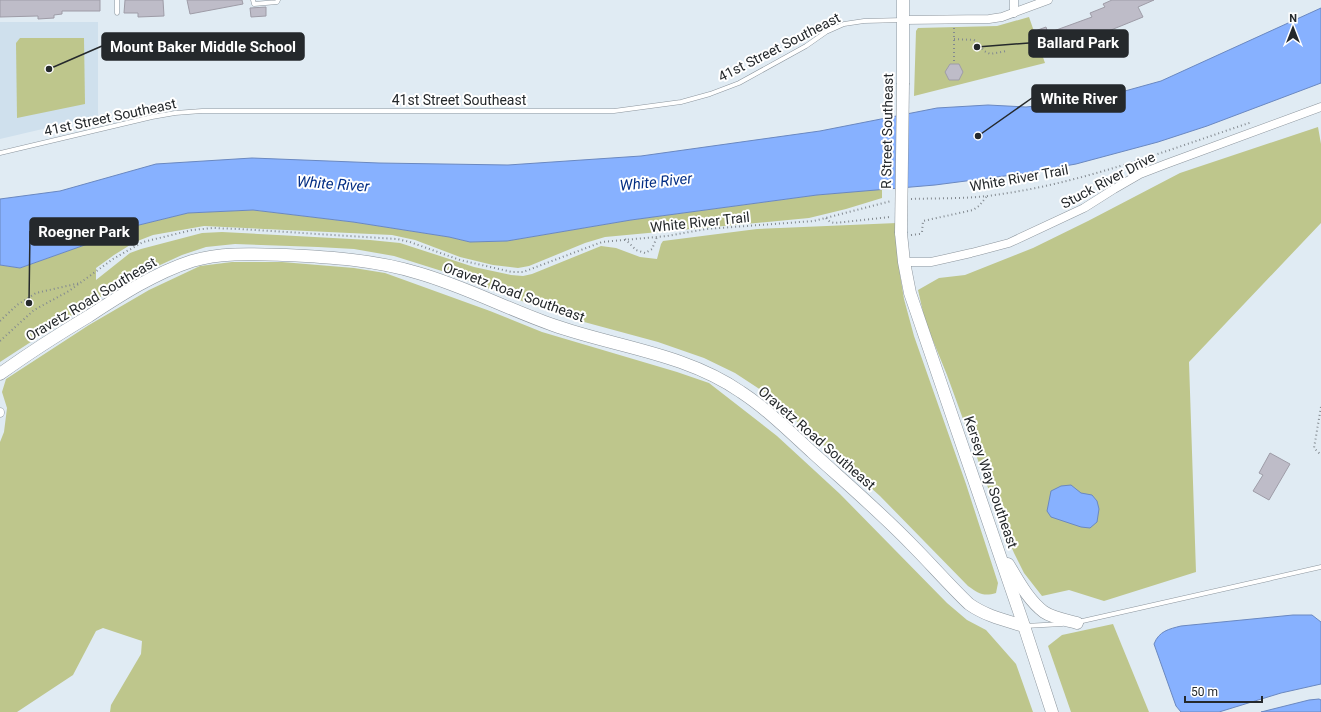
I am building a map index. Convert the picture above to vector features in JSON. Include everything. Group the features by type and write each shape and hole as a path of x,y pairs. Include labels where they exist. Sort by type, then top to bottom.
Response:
{"street":[{"name":"R Street Southeast","path":"903,0 902,234 904,262"},
{"path":"1014,0 1014,12"},
{"path":"903,20 989,19 1002,17 1048,0"},
{"name":"Stuck River Drive","path":"904,262 931,262 1009,243 1084,208 1114,189 1146,172 1321,107"},
{"name":"Oravetz Road Southeast","path":"0,374 138,286 158,275 193,261 222,255 251,254 341,258 388,265 418,272 554,326 675,360 718,378 739,390 794,435 910,542 969,604 989,616 1024,626"},
{"name":"Kersey Way Southeast","path":"904,262 910,293 1052,712"},
{"path":"996,544 1032,601 1044,612 1077,623"}],"lane":[{"path":"117,0 117,13"},
{"path":"253,0 254,4 277,2 278,0"},
{"name":"41st Street Southeast","path":"0,153 152,117 175,113 614,112 650,107 681,102 710,94 739,83 806,46 826,32 844,24 864,21 903,20"},
{"path":"1024,626 1077,623 1321,568"}],"path":[{"path":"954,19 954,64"},
{"path":"954,39 974,40 984,51 990,54 1007,51"},
{"name":"White River Trail","path":"909,199 987,196 1070,180 1112,169 1252,122"},
{"path":"902,234 920,234 922,232 923,221 973,210 979,206 987,196"},
{"name":"White River Trail","path":"547,264 602,242 657,237 706,229 814,221 896,200"},
{"path":"826,218 830,222 835,223 885,217 902,218"},
{"path":"625,239 636,250 645,253 652,249 657,237"},
{"path":"0,321 17,305 36,293 81,283"},
{"path":"1321,407 1314,448 1321,455"}],"shaded area":[{"path":"0,22 98,22 98,116 0,139"}],"green space":[{"path":"1029,17 1045,63 914,96 916,31 918,28 997,26"},
{"path":"20,38 84,38 85,104 17,118 16,43"},
{"path":"1318,127 1321,144 1321,223 1189,362 1196,572 1104,601 1069,590 1042,596 1024,573 999,518 947,375 925,321 918,290 939,278 965,275 1033,248 1180,173"},
{"path":"882,189 882,198 809,218 605,237 585,243 529,266 518,268 493,265 460,257 415,240 392,235 204,226 153,235 135,242 96,268 96,280 130,253 202,233 222,232 400,243 474,267 523,276 532,274 601,246 616,248 640,257 657,259 663,241 757,229 897,223 900,274 904,299 914,336 966,484 998,583 996,593 988,595 981,594 968,586 880,496 764,392 735,373 704,358 658,342 562,316 445,272 394,256 354,249 318,247 235,244 206,247 182,255 147,271 100,297 0,362 0,265 20,268 131,227 188,213 253,210 353,222 449,237 470,242 507,241 631,220 817,195"},
{"path":"232,262 282,262 354,268 385,273 490,311 542,332 709,383 777,436 840,494 947,603 967,620 986,630 1016,664 1033,712 110,712 111,705 141,654 142,641 103,628 96,631 73,675 17,712 0,712 0,442 4,432 7,408 2,392 6,379 89,325 149,290 200,266"},
{"path":"1113,624 1149,712 1071,712 1048,646 1062,635"}],"water":[{"name":"White River","path":"1321,8 1321,83 1207,126 1158,142 1076,164 1020,174 935,185 817,195 631,220 507,241 470,242 449,237 353,222 253,210 188,213 131,227 20,268 0,265 0,199 60,191 156,164 252,158 379,163 508,165 641,156 820,131 937,108 988,105 1026,107 1096,99 1161,81"},
{"path":"1071,485 1081,493 1092,495 1097,501 1099,509 1097,522 1090,528 1081,527 1051,517 1047,511 1051,491 1061,486"},
{"path":"1293,615 1312,615 1321,622 1321,684 1281,693 1219,712 1181,712 1176,706 1154,644 1162,633 1181,626"},
{"path":"1309,700 1321,700 1321,712 1261,712"}],"building":[{"path":"0,0 100,0 100,11 62,11 62,14 54,15 54,18 38,19 38,16 0,17"},
{"path":"125,0 163,0 164,16 138,17 138,13 124,13"},
{"path":"187,0 242,0 243,4 190,14"},
{"path":"1112,0 1154,0 1138,7 1143,17 1079,43 1044,55 1035,31 1046,27 1048,33 1092,17 1090,13 1105,7 1103,4"},
{"path":"266,7 266,16 251,17 250,8"},
{"path":"950,64 959,64 963,72 959,80 949,80 945,72"},
{"path":"1270,453 1290,464 1269,500 1253,491 1263,475 1259,473"}],"place":[{"name":"Ballard Park","path":"977,47"},
{"name":"Mount Baker Middle School","path":"49,69"},
{"name":"White River","path":"978,136"},
{"name":"Roegner Park","path":"29,303"}]}
